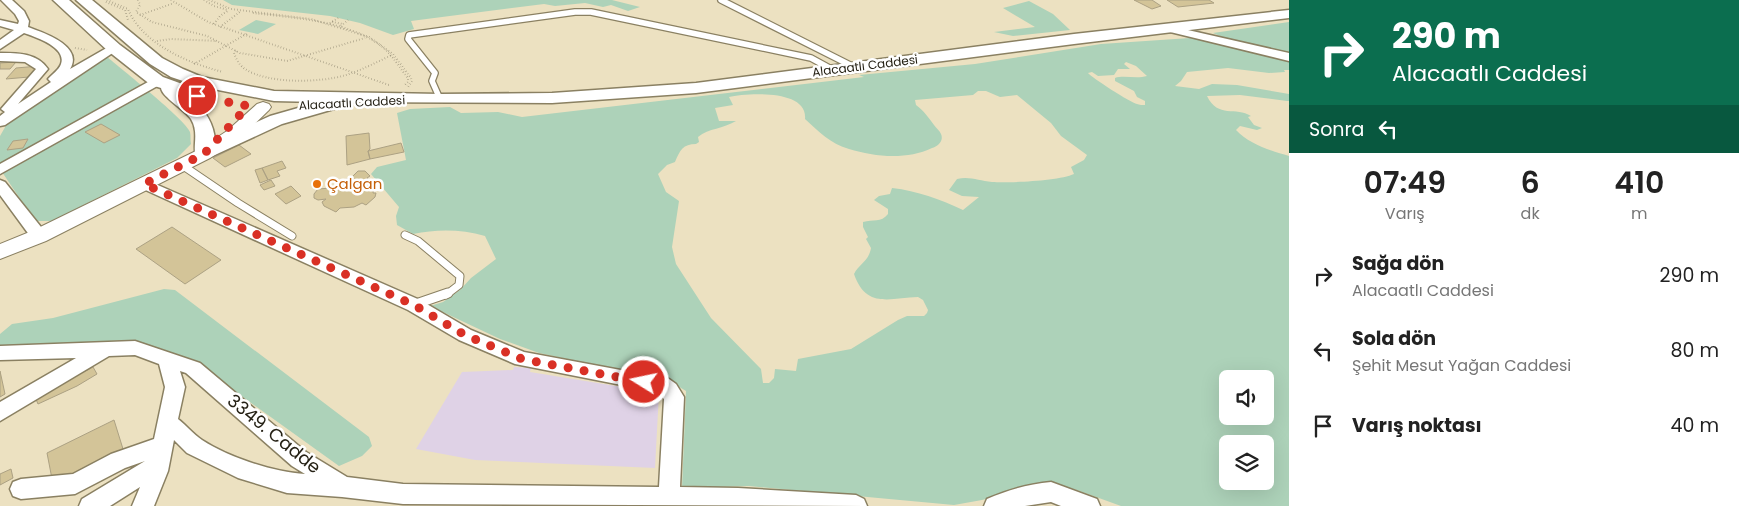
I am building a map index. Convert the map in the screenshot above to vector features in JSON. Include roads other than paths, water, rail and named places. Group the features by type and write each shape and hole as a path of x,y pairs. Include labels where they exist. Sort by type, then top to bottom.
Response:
{"main road":[{"path":"60,0 112,50 157,81 199,116 207,135 204,154"},
{"path":"83,0 145,53 169,69 198,81 261,97"},
{"name":"Alacaatlı Caddesi","path":"261,97 552,98 696,88 1289,14"},
{"path":"157,81 197,96 261,97"},
{"name":"Alacaatlı Caddesi","path":"261,97 331,104 440,99"},
{"path":"204,154 276,120 331,104"}],"street":[{"path":"0,46 22,28 24,21 20,13 6,0"},
{"path":"0,23 22,28 62,46 68,57 64,71 34,98"},
{"path":"1166,28 1289,57"},
{"path":"0,122 34,98 112,50"},
{"path":"0,57 26,58 40,65 42,69 6,109"},
{"path":"0,170 157,81"},
{"path":"0,252 38,236 204,154 233,135 261,97"},
{"path":"144,184 414,305 465,335 522,359 662,385 674,397 669,498"},
{"path":"3,193 38,236"},
{"name":"3349. Cadde","path":"0,353 135,348 193,368 299,459 343,487 403,494 669,498 856,506"},
{"path":"0,412 105,349"},
{"path":"143,506 160,454 175,387 167,359"},
{"path":"167,421 194,446 246,471 287,483 343,487"},
{"path":"21,489 75,484 118,462 160,454"},
{"path":"90,506 160,454"},
{"path":"995,506 1030,494 1051,492 1089,506"}],"lane":[{"path":"722,0 854,68"},
{"path":"440,99 432,81 436,73 408,39 410,35 575,12 605,15 811,58 833,70"},
{"path":"182,165 238,203 292,236"},
{"path":"405,235 418,241 460,276 459,285 454,290 441,298 414,305"}],"place":[{"name":"Çalgan","path":"317,184"}]}
